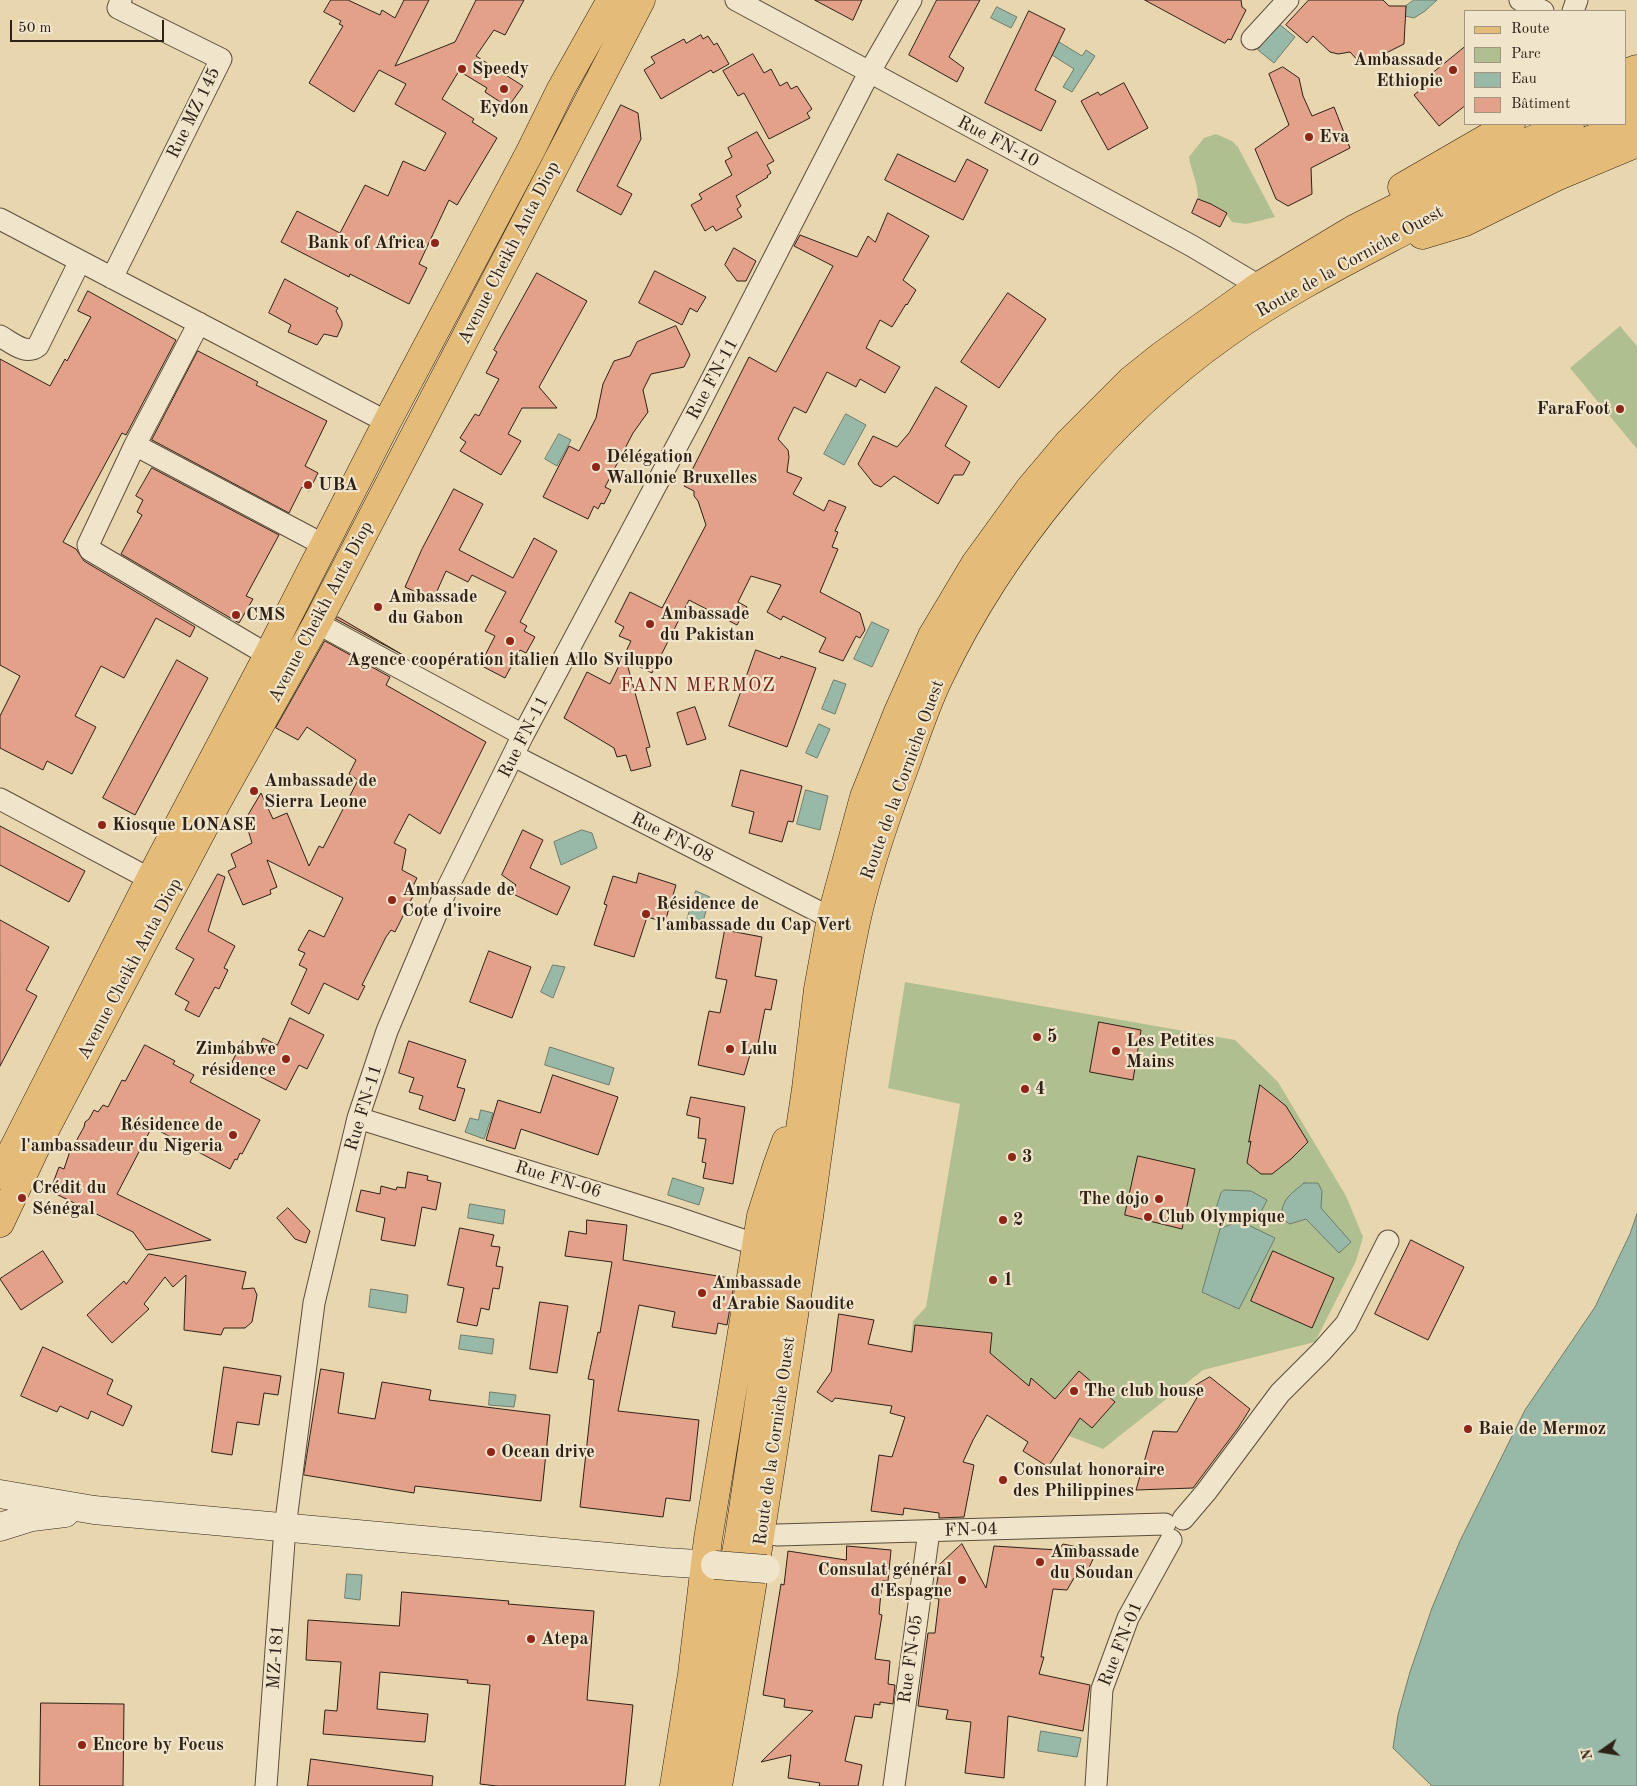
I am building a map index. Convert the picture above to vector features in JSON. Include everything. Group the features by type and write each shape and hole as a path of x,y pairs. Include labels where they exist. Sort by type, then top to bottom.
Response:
{"main road":[{"name":"Avenue Cheikh Anta Diop","path":"0,1175 150,878 268,655 387,422 531,150 561,88 611,0"},
{"name":"Avenue Cheikh Anta Diop","path":"0,1223 35,1149 216,804 317,623 641,0"},
{"name":"Route de la Corniche Ouest","path":"718,1786 761,1537 844,985 856,921 868,873 889,808 927,706 951,652 973,612 997,574 1026,534 1102,442 1180,368 1223,336 1260,310 1310,280 1512,175 1578,144 1637,122"},
{"path":"1354,229 1402,186 1509,125"},
{"name":"Route de la Corniche Ouest","path":"694,1786 733,1574 806,1089 818,989 831,918 864,797 898,712 932,636 976,564 1030,488 1068,444 1126,386 1188,336 1259,286 1354,229 1525,144 1568,125"},
{"path":"1376,246 1424,235 1465,222 1558,176 1637,143"},
{"path":"738,1786 769,1570 778,1536 809,1298 851,1039 850,1004 844,985"},
{"path":"674,1786 710,1564 762,1216 777,1166 806,1089"},
{"path":"0,1494 94,1510 769,1570"},
{"path":"0,1527 32,1517 94,1510"}],"street":[{"name":"Rue MZ 145","path":"112,278 221,59 118,8 121,0"},
{"name":"Rue FN-10","path":"736,0 1192,246 1259,286"},
{"name":"Rue FN-11","path":"285,1528 314,1303 358,1118 388,1032 445,893 523,735 696,410 869,73 911,0"},
{"path":"1252,39 1288,0"},
{"path":"0,219 387,422"},
{"path":"0,336 25,350 34,349 38,346 80,261"},
{"path":"199,323 135,445 88,542 88,547 206,620 268,655"},
{"path":"135,445 324,545"},
{"path":"317,623 523,735"},
{"name":"Rue FN-08","path":"514,756 831,918"},
{"path":"0,800 150,878"},
{"name":"Rue FN-06","path":"358,1118 675,1217 757,1245"},
{"name":"Rue FN-01","path":"1096,1786 1102,1689 1128,1618 1173,1528 1206,1492 1280,1392 1322,1351 1346,1324 1388,1241"},
{"name":"MZ-181","path":"266,1786 285,1528"},
{"name":"FN-04","path":"778,1536 929,1531 1173,1528"},
{"name":"Rue FN-05","path":"894,1786 929,1531"}],"green space":[{"path":"1216,134 1232,141 1238,147 1275,217 1246,224 1232,222 1222,210 1198,199 1197,187 1189,157 1204,138"},
{"name":"FaraFoot","path":"1620,326 1637,346 1637,449 1570,368"},
{"name":"Club Olympique","path":"905,982 1235,1040 1278,1082 1346,1196 1363,1237 1356,1261 1315,1342 1203,1370 1103,1449 1041,1425 908,1380 913,1321 926,1307 960,1104 888,1088"}],"water":[{"path":"1414,0 1437,0 1414,18 1405,16 1406,6"},
{"path":"997,7 1017,17 1011,28 991,18"},
{"path":"1279,24 1295,37 1274,63 1258,50"},
{"path":"1059,42 1082,56 1086,50 1095,56 1072,92 1063,87 1074,69 1052,55"},
{"path":"846,414 866,425 844,465 824,454"},
{"path":"559,434 571,440 557,466 545,459"},
{"path":"872,622 889,630 872,667 854,659"},
{"path":"834,680 846,684 835,714 822,709"},
{"path":"819,724 830,729 817,758 806,753"},
{"path":"806,790 828,796 820,830 797,824"},
{"path":"582,830 592,833 597,848 561,865 554,842"},
{"path":"696,891 710,897 702,925 686,923"},
{"path":"553,965 565,967 553,998 541,992"},
{"path":"550,1047 614,1068 609,1085 545,1065"},
{"path":"481,1110 493,1113 484,1139 465,1132 470,1118 478,1120"},
{"path":"673,1178 704,1188 699,1205 668,1195"},
{"path":"1304,1183 1318,1183 1322,1191 1321,1208 1351,1242 1339,1253 1306,1219 1290,1224 1282,1219 1283,1207 1287,1198"},
{"path":"1224,1190 1251,1191 1267,1200 1255,1224 1237,1215 1220,1215 1216,1208 1221,1193"},
{"path":"470,1204 505,1210 503,1224 468,1218"},
{"path":"1637,1214 1637,1786 1432,1786 1393,1748 1398,1715 1410,1672 1432,1608 1460,1541 1525,1410 1595,1307 1630,1234"},
{"path":"1240,1221 1275,1238 1239,1309 1202,1292 1220,1229"},
{"path":"371,1289 408,1295 406,1313 369,1307"},
{"path":"461,1335 494,1339 492,1354 459,1349"},
{"path":"490,1392 516,1395 514,1407 489,1405"},
{"path":"347,1574 362,1575 360,1600 345,1598"},
{"path":"1041,1731 1081,1738 1077,1757 1038,1751"}],"building":[{"path":"331,0 348,0 380,15 382,10 395,18 404,0 429,0 395,66 455,42 476,0 524,0 505,35 494,30 476,56 523,86 508,107 485,92 487,88 459,71 442,99 474,119 472,122 497,138 457,205 449,200 419,264 427,268 409,304 350,274 349,277 281,242 297,211 340,233 365,185 388,196 403,161 425,171 446,133 395,104 406,84 379,70 354,112 309,83 343,26 339,24 341,21 324,12"},
{"path":"815,0 862,0 853,20"},
{"path":"937,0 980,0 949,57 964,68 957,82 909,55"},
{"path":"1145,0 1241,0 1242,7 1246,10 1231,40 1228,39 1225,43"},
{"path":"1309,0 1383,0 1389,6 1406,6 1404,44 1362,65 1350,52 1338,54 1330,52 1313,36 1307,43 1286,25"},
{"path":"1029,11 1065,29 1035,90 1056,101 1041,131 985,103"},
{"path":"701,35 703,39 708,36 714,45 717,43 729,64 713,73 711,70 661,99 644,70 655,63 651,57 684,39 686,43"},
{"path":"1464,48 1464,107 1439,126 1414,95 1425,86 1422,82"},
{"path":"753,54 764,73 771,69 780,86 787,82 791,89 797,86 812,109 807,113 810,118 769,139 744,93 738,96 723,71"},
{"name":"Eva","path":"1283,67 1299,78 1303,96 1312,116 1334,107 1350,148 1311,168 1312,194 1288,206 1276,199 1255,149 1289,125 1269,74"},
{"path":"1124,83 1148,128 1108,150 1081,101 1098,92 1100,95"},
{"path":"621,105 638,113 641,139 617,186 632,194 621,215 577,191"},
{"path":"757,132 774,161 767,165 771,173 768,177 736,196 741,206 737,209 742,217 716,231 713,226 705,231 691,205 702,199 699,194 732,175 725,161 732,157 728,148"},
{"path":"898,154 955,182 967,159 988,170 963,220 885,180"},
{"path":"1198,199 1227,213 1220,227 1192,213"},
{"path":"888,213 929,236 903,280 916,290 892,327 880,320 866,348 900,367 885,393 860,379 856,387 827,372 806,413 794,407 778,439 788,450 787,472 802,478 793,494 824,511 829,500 846,507 835,531 838,532 832,547 838,549 820,592 860,613 865,630 860,638 856,636 843,661 819,652 826,638 783,616 781,620 767,612 781,585 751,576 738,602 747,607 737,625 689,600 652,673 626,660 650,747 646,748 651,766 631,771 626,755 617,757 614,748 564,718 587,672 610,684 631,641 619,636 624,627 615,622 630,592 662,608 706,525 698,501 694,496 694,491 684,486 749,357 776,372 833,266 794,246 800,235 857,257 868,236 875,242"},
{"path":"734,248 756,261 746,281 737,281 725,265"},
{"path":"655,271 706,297 697,312 690,308 682,325 639,303"},
{"path":"537,273 587,301 539,387 557,408 522,408 508,434 521,441 501,475 460,451 466,442 460,438 475,414 479,416 499,379 486,373 497,352 494,350"},
{"path":"285,279 338,308 336,311 342,326 337,337 324,334 317,345 288,332 291,325 269,313"},
{"path":"88,291 176,340 126,435 122,433 63,542 76,549 84,561 195,627 190,637 156,618 124,678 101,666 75,716 96,727 72,774 47,761 43,770 0,748 0,716 20,676 0,665 0,359 50,386 65,359 67,361 91,317 78,311"},
{"path":"1008,293 1046,319 999,388 961,362"},
{"path":"676,326 690,355 684,367 651,374 643,390 648,412 633,433 605,487 611,490 604,504 601,503 598,509 594,506 588,519 543,497 569,446 579,451 596,418 603,384 614,361 630,356 637,342"},
{"path":"198,351 258,382 256,385 327,421 305,466 318,473 309,491 302,487 289,513 152,440"},
{"path":"936,387 967,406 945,446 970,462 963,475 954,475 938,504 894,476 881,487 874,484 858,464 873,436 897,447 909,433"},
{"path":"152,468 279,535 246,596 253,599 239,623 121,554 142,515 137,512 143,500 136,496"},
{"path":"454,489 483,504 459,550 513,578 534,538 557,551 520,622 527,626 524,631 535,637 526,653 520,650 505,678 480,665 495,636 485,631 506,592 472,575 468,582 446,571 433,600 405,587 422,549"},
{"path":"338,617 403,655 336,619"},
{"path":"325,641 390,677 386,685 486,742 440,834 409,814 394,843 406,849 402,870 417,878 414,884 418,886 395,932 391,930 386,937 362,985 365,986 358,1000 324,983 309,1014 291,1004 307,969 299,965 305,953 298,950 309,930 324,937 343,898 267,860 277,887 270,890 271,894 243,905 228,871 236,867 231,854 252,843 245,820 261,793 273,819 287,813 309,866 319,846 323,848 358,780 349,774 356,760 307,727 298,740 276,728"},
{"path":"756,650 780,659 781,656 816,668 787,747 729,726"},
{"path":"177,660 208,678 135,815 103,798"},
{"path":"695,707 706,739 687,745 677,713"},
{"path":"741,770 802,786 793,822 788,821 782,842 749,833 754,812 732,806"},
{"path":"0,826 85,871 69,902 0,865"},
{"path":"523,830 543,840 530,868 570,887 557,915 511,893 516,885 502,875"},
{"name":"Résidence de l'ambassade du Cap Vert","path":"639,873 676,885 665,922 647,917 634,957 594,945 607,905 604,904 613,876 636,883"},
{"path":"218,874 225,877 208,931 235,946 224,968 228,970 219,989 215,987 199,1017 185,1010 189,1002 175,994 194,959 176,949"},
{"path":"0,920 49,947 26,990 37,996 0,1066"},
{"path":"725,930 762,937 755,976 777,980 771,1010 765,1009 757,1049 752,1048 744,1075 698,1065 709,1011 720,1013 727,980 716,978"},
{"path":"489,951 531,967 512,1018 470,1002"},
{"path":"290,1018 324,1035 307,1069 299,1065 286,1090 232,1062 243,1040 259,1048 263,1038 277,1045"},
{"name":"Les Petites Mains","path":"1099,1022 1141,1030 1133,1080 1090,1072"},
{"path":"409,1041 466,1060 457,1087 465,1089 455,1121 419,1109 423,1096 409,1092 414,1078 399,1073"},
{"path":"145,1045 175,1061 173,1064 194,1075 190,1082 260,1120 242,1154 240,1153 237,1160 235,1159 230,1169 152,1127 117,1194 211,1240 146,1250 133,1232 50,1191 59,1167 64,1169 72,1145 75,1143 85,1122 94,1110 98,1112 103,1105 108,1107 122,1080 125,1081"},
{"path":"553,1075 618,1097 598,1155 521,1129 515,1149 486,1140 498,1100 540,1113"},
{"path":"1260,1085 1286,1106 1308,1142 1272,1174 1261,1174 1247,1163"},
{"path":"691,1097 745,1107 733,1184 703,1178 706,1163 702,1162 706,1139 698,1138 700,1118 687,1115"},
{"name":"The dojo","path":"1138,1156 1195,1169 1182,1229 1125,1215"},
{"path":"408,1172 428,1176 427,1180 441,1183 436,1210 422,1207 415,1246 381,1240 385,1218 356,1211 361,1190 380,1194 381,1186 396,1190 397,1187 405,1188"},
{"path":"288,1208 310,1231 306,1243 295,1239 277,1218"},
{"path":"587,1220 627,1225 623,1260 735,1279 727,1325 718,1323 716,1334 672,1327 675,1312 639,1305 618,1411 699,1420 690,1501 666,1498 663,1517 580,1507 594,1380 588,1379 598,1332 600,1333 612,1262 565,1256 569,1231 586,1234"},
{"path":"460,1228 494,1235 491,1246 500,1247 496,1266 503,1267 499,1289 493,1288 489,1310 481,1308 477,1326 457,1322 464,1288 448,1285"},
{"path":"1411,1240 1464,1267 1428,1340 1375,1314"},
{"path":"43,1251 63,1282 21,1310 0,1279"},
{"path":"1273,1251 1334,1278 1312,1328 1251,1301"},
{"path":"149,1254 246,1272 242,1289 254,1288 257,1295 252,1322 245,1328 224,1328 221,1335 184,1330 186,1275 173,1287 165,1277 144,1304 149,1309 112,1343 87,1315 124,1281 126,1284"},
{"path":"540,1302 568,1306 557,1373 530,1369"},
{"path":"839,1314 874,1320 868,1344 912,1352 915,1325 992,1333 990,1353 1029,1386 1031,1378 1055,1399 1079,1371 1115,1402 1092,1428 1080,1418 1048,1467 1023,1451 1028,1442 987,1415 963,1462 974,1465 964,1517 939,1518 939,1513 904,1508 903,1515 871,1511 879,1455 892,1457 905,1417 890,1413 892,1406 835,1398 832,1402 817,1392 831,1372"},
{"path":"43,1347 113,1380 107,1394 132,1406 123,1426 91,1411 88,1419 60,1406 57,1412 21,1396"},
{"path":"224,1367 281,1376 278,1395 264,1393 259,1425 237,1422 232,1455 212,1452"},
{"path":"321,1369 344,1373 338,1413 375,1419 382,1382 431,1390 429,1400 550,1415 541,1501 415,1486 414,1493 304,1475"},
{"path":"1210,1377 1250,1409 1238,1428 1193,1488 1136,1490 1153,1431 1177,1432 1199,1394 1193,1387"},
{"path":"962,1544 986,1588 994,1546 1058,1550 1063,1544 1097,1551 1084,1578 1074,1578 1067,1590 1053,1589 1041,1657 1044,1657 1039,1674 1090,1685 1083,1731 1008,1716 1004,1778 965,1773 971,1722 946,1719 948,1710 918,1706 928,1633 935,1633 939,1599 934,1598 939,1572 936,1570"},
{"path":"847,1546 891,1550 888,1581 882,1581 879,1614 882,1615 875,1659 890,1661 888,1684 895,1685 893,1704 880,1702 880,1705 874,1704 872,1718 855,1716 845,1761 862,1765 858,1786 819,1786 820,1783 788,1778 791,1755 761,1762 813,1711 784,1707 785,1699 763,1695 781,1584 784,1585 788,1551 846,1560"},
{"path":"402,1592 509,1601 508,1604 594,1611 587,1700 633,1705 625,1786 497,1786 480,1784 490,1685 467,1683 468,1680 380,1672 377,1709 428,1714 425,1742 323,1734 325,1710 337,1711 341,1662 306,1660 308,1620 399,1626"},
{"name":"Encore by Focus","path":"41,1703 124,1704 123,1786 40,1786"},
{"path":"311,1759 433,1776 432,1786 308,1786"}],"place":[{"name":"Speedy","path":"462,69"},
{"name":"Ambassade Ethiopie","path":"1453,70"},
{"name":"Eydon","path":"504,89"},
{"name":"Eva","path":"1309,137"},
{"name":"Bank of Africa","path":"435,243"},
{"name":"FaraFoot","path":"1620,409"},
{"name":"Délégation Wallonie Bruxelles","path":"596,467"},
{"name":"UBA","path":"308,485"},
{"name":"Ambassade du Gabon","path":"378,607"},
{"name":"CMS","path":"236,615"},
{"name":"Ambassade du Pakistan","path":"650,624"},
{"name":"Agence coopération italien Allo Sviluppo","path":"510,641"},
{"name":"Ambassade de Sierra Leone","path":"254,791"},
{"name":"Kiosque LONASE","path":"102,825"},
{"name":"Ambassade de Cote d'ivoire","path":"392,900"},
{"name":"Résidence de l'ambassade du Cap Vert","path":"646,914"},
{"name":"5","path":"1037,1037"},
{"name":"Lulu","path":"730,1049"},
{"name":"Les Petites Mains","path":"1116,1051"},
{"name":"Zimbabwe résidence","path":"286,1059"},
{"name":"4","path":"1025,1089"},
{"name":"Résidence de l'ambassadeur du Nigeria","path":"233,1135"},
{"name":"3","path":"1012,1157"},
{"name":"Crédit du Sénégal","path":"22,1198"},
{"name":"The dojo","path":"1159,1199"},
{"name":"Club Olympique","path":"1148,1217"},
{"name":"2","path":"1003,1220"},
{"name":"1","path":"993,1280"},
{"name":"Ambassade d'Arabie Saoudite","path":"702,1293"},
{"name":"The club house","path":"1074,1391"},
{"name":"Baie de Mermoz","path":"1468,1429"},
{"name":"Ocean drive","path":"491,1452"},
{"name":"Consulat honoraire des Philippines","path":"1003,1480"},
{"name":"Ambassade du Soudan","path":"1040,1562"},
{"name":"Consulat général d'Espagne","path":"962,1580"},
{"name":"Atepa","path":"531,1639"},
{"name":"Encore by Focus","path":"82,1745"}],"district":[{"name":"FANN MERMOZ","path":"698,686"}]}
